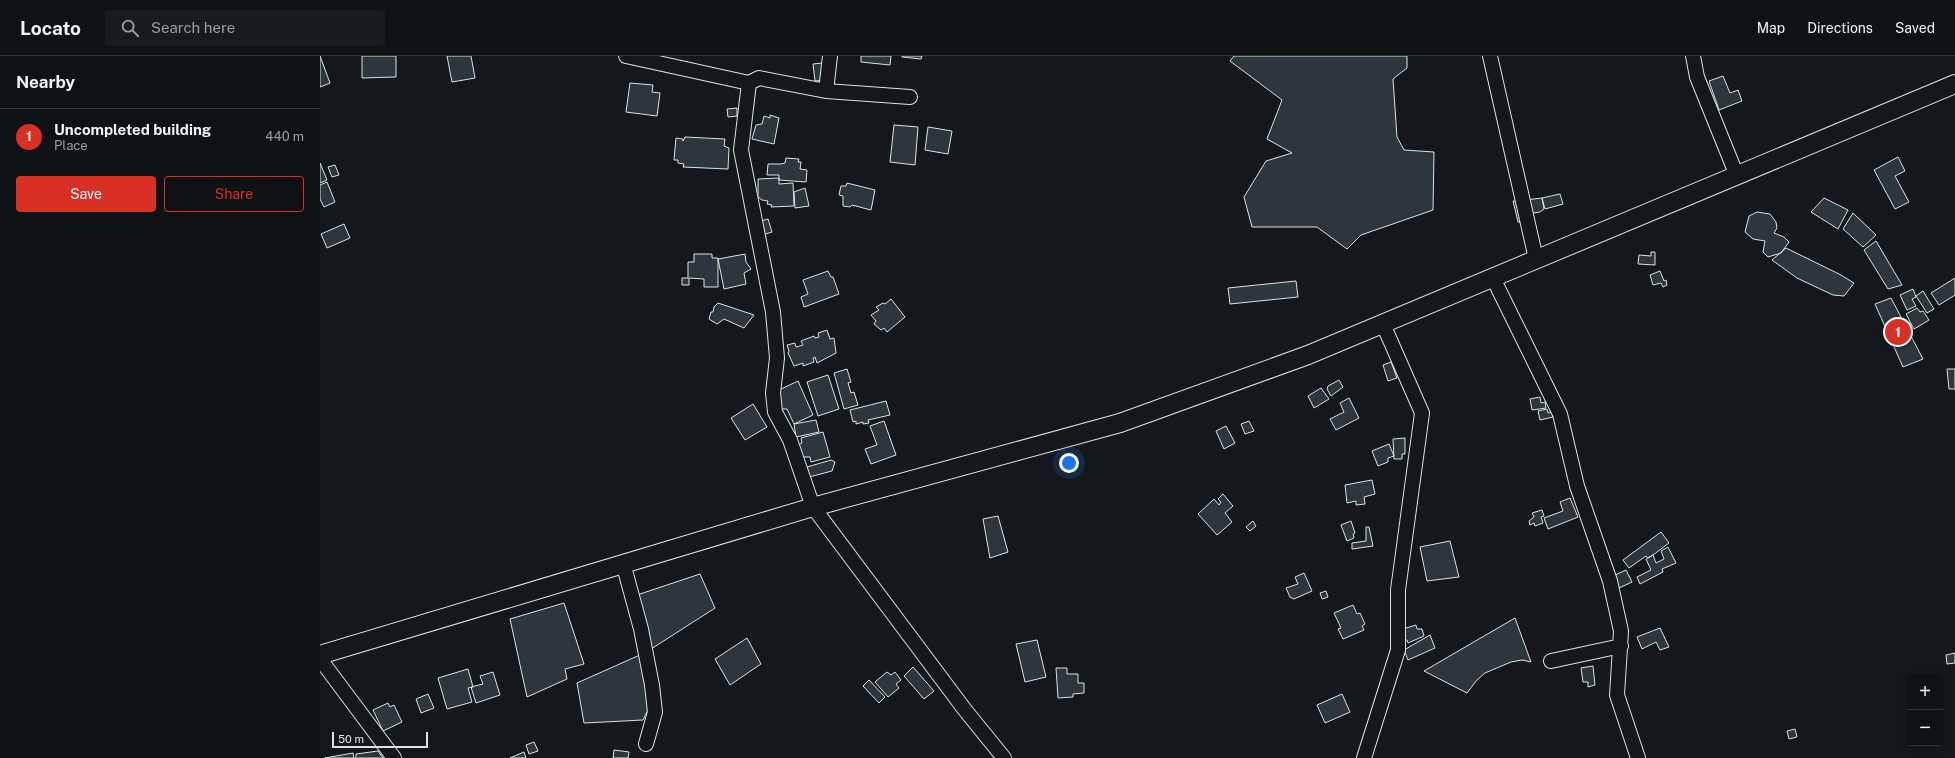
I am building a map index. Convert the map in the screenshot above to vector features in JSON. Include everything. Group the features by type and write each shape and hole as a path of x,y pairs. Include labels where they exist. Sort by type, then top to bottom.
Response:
{"main road":[{"path":"320,655 813,507 1120,423 1308,355 1955,84"}],"street":[{"path":"626,56 749,83 759,78 826,91 910,97"},
{"path":"826,91 830,56"},
{"path":"1490,56 1536,259"},
{"path":"1693,56 1697,77 1737,176"},
{"path":"749,83 741,150 773,312 777,358 773,393 775,412 790,440 813,507 965,710 1004,758"},
{"path":"1493,278 1560,414 1577,486 1610,581 1621,631 1617,695 1638,758"},
{"path":"1364,758 1398,650 1398,590 1422,413 1383,324"},
{"path":"623,563 641,629 652,685 655,712 646,744"},
{"path":"1551,661 1621,646"},
{"path":"320,659 394,758"}],"building":[{"path":"320,56 330,83 320,87"},
{"path":"362,56 396,56 396,77 362,78"},
{"path":"447,56 471,56 475,78 452,82"},
{"path":"861,56 891,56 890,65 861,62"},
{"path":"902,56 922,56 921,59"},
{"path":"1234,56 1407,56 1407,68 1393,79 1397,137 1404,150 1434,152 1433,210 1361,235 1347,249 1317,227 1252,227 1244,197 1266,161 1292,153 1267,139 1282,100 1230,61"},
{"path":"822,63 824,80 815,81 813,64"},
{"path":"1723,76 1730,93 1738,90 1742,101 1719,110 1709,81"},
{"path":"630,83 653,85 652,92 660,93 657,116 626,112"},
{"path":"737,108 737,116 728,117 727,109"},
{"path":"770,115 779,118 774,144 752,139 756,125 762,124 764,116 770,118"},
{"path":"894,125 918,127 915,165 890,162"},
{"path":"928,127 952,131 948,154 925,150"},
{"path":"685,137 725,139 724,146 729,148 728,169 683,167 684,164 678,163 678,160 674,160 676,138 683,139 683,141"},
{"path":"1898,157 1905,171 1895,176 1909,202 1895,209 1874,170"},
{"path":"786,158 799,159 798,162 801,162 800,169 807,170 806,182 779,180 779,175 767,175 768,164 785,163"},
{"path":"320,163 327,180 320,183"},
{"path":"335,165 339,175 332,177 328,167"},
{"path":"779,178 779,184 793,183 794,206 771,207 772,205 767,204 768,201 762,200 758,197 758,179"},
{"path":"327,182 335,202 324,207 320,199 320,185"},
{"path":"847,183 875,190 871,210 852,205 850,207 843,206 843,196 839,195 841,186 846,186"},
{"path":"805,188 809,206 795,208 794,192"},
{"path":"1560,194 1563,204 1545,209 1542,198"},
{"path":"1542,198 1544,209 1540,212 1527,214 1525,200"},
{"path":"1824,198 1848,210 1838,229 1811,212"},
{"path":"1513,201 1524,201 1531,222 1518,222"},
{"path":"1757,212 1770,214 1776,222 1777,228 1774,233 1784,237 1789,242 1781,253 1768,257 1763,252 1765,241 1753,239 1745,232 1749,216"},
{"path":"1853,213 1876,235 1863,247 1843,229"},
{"path":"768,219 772,232 762,235 758,222"},
{"path":"344,224 350,238 327,248 321,234"},
{"path":"1876,241 1902,285 1888,289 1864,250"},
{"path":"1786,248 1854,283 1844,296 1833,295 1797,278 1772,260"},
{"path":"1651,252 1655,252 1655,265 1638,264 1639,255 1651,256"},
{"path":"694,254 712,254 712,258 718,258 718,287 704,287 704,279 689,278 689,285 682,285 682,278 688,278 688,262 694,262"},
{"path":"745,254 746,262 751,269 744,273 746,284 724,289 718,259"},
{"path":"828,271 831,277 833,277 839,294 804,307 801,297 808,294 803,280"},
{"path":"1660,271 1664,281 1666,280 1667,285 1663,287 1661,283 1653,285 1650,275"},
{"path":"1955,278 1955,295 1939,305 1931,293"},
{"path":"1296,281 1298,297 1230,304 1228,288"},
{"path":"1913,289 1916,297 1912,299 1916,306 1907,310 1900,295"},
{"path":"1923,291 1934,309 1927,313 1916,296"},
{"path":"1891,298 1923,359 1903,367 1875,304"},
{"path":"891,299 905,317 887,332 884,328 881,330 874,324 876,321 871,315 879,310 876,307 883,303 885,304"},
{"path":"718,303 754,315 744,328 724,319 717,324 709,319 711,312 713,312 714,307"},
{"path":"1917,308 1920,312 1923,311 1929,320 1914,329 1906,314"},
{"path":"827,330 830,339 834,338 836,353 817,363 815,357 813,358 814,362 803,366 803,363 794,366 788,353 789,351 787,345 795,343 796,347 803,345 801,341 814,336 815,338 819,337 818,333"},
{"path":"1391,362 1397,378 1388,381 1383,365"},
{"path":"847,369 851,382 848,383 851,393 854,392 858,405 844,409 834,373"},
{"path":"1947,369 1955,369 1955,389 1949,389"},
{"path":"828,375 839,409 818,416 807,382"},
{"path":"1339,380 1343,387 1331,396 1327,389 1328,386"},
{"path":"798,381 813,415 794,424 787,409 781,409 775,397 781,395 779,390"},
{"path":"1321,388 1329,399 1314,408 1308,396"},
{"path":"1540,397 1541,403 1545,402 1546,408 1532,410 1530,399"},
{"path":"1349,398 1359,418 1336,430 1330,419 1344,412 1340,403"},
{"path":"886,401 890,415 868,420 869,423 863,424 863,422 856,424 856,421 853,422 850,410"},
{"path":"753,404 767,427 745,440 731,418"},
{"path":"1547,409 1548,413 1552,412 1553,417 1540,420 1538,411"},
{"path":"816,420 819,432 796,437 794,424"},
{"path":"884,421 896,455 871,464 865,449 877,445 870,426"},
{"path":"1249,421 1254,431 1245,434 1241,424"},
{"path":"1226,426 1235,443 1224,449 1216,431"},
{"path":"823,432 830,457 811,462 810,457 803,457 797,445 802,443 801,438"},
{"path":"1405,438 1405,454 1402,454 1402,459 1394,459 1393,439"},
{"path":"1389,444 1394,456 1388,458 1388,462 1378,466 1372,451"},
{"path":"831,460 835,462 832,471 809,477 807,467"},
{"path":"1372,480 1375,494 1364,497 1365,504 1356,505 1356,501 1347,503 1345,485"},
{"path":"1223,494 1233,506 1225,513 1232,522 1217,535 1198,514 1214,499 1219,505 1221,502 1218,499"},
{"path":"1570,498 1578,517 1548,529 1544,518 1563,511 1560,502"},
{"path":"1542,510 1544,516 1541,517 1543,523 1535,526 1534,523 1530,525 1529,521 1534,517 1532,513"},
{"path":"998,516 1008,552 990,558 983,519"},
{"path":"1253,521 1256,526 1250,531 1246,527"},
{"path":"1351,521 1355,533 1353,534 1354,538 1347,541 1341,525"},
{"path":"1366,527 1369,527 1373,546 1352,549 1352,543 1366,541"},
{"path":"1661,532 1669,543 1653,555 1648,558 1646,556 1629,568 1623,560"},
{"path":"1450,541 1459,577 1427,581 1420,547"},
{"path":"1668,547 1676,563 1662,569 1663,572 1640,584 1637,577 1651,570 1646,559 1653,555 1656,563 1664,559 1661,551"},
{"path":"1626,570 1632,582 1619,588 1613,576"},
{"path":"1304,573 1312,591 1294,599 1290,597 1286,588 1298,584 1295,577"},
{"path":"700,574 715,608 648,651 634,596"},
{"path":"1326,591 1328,597 1322,599 1320,593"},
{"path":"564,603 584,664 565,669 567,679 527,697 510,619"},
{"path":"1353,605 1357,614 1360,613 1365,624 1362,626 1364,630 1343,639 1338,629 1341,628 1334,613"},
{"path":"1515,618 1531,662 1522,660 1511,662 1485,673 1476,681 1467,693 1424,671"},
{"path":"1416,625 1417,629 1422,629 1424,636 1408,643 1407,640 1402,640 1403,629"},
{"path":"1660,628 1669,647 1660,650 1656,642 1642,649 1637,637"},
{"path":"1430,635 1435,648 1408,660 1404,650"},
{"path":"747,638 761,664 730,685 715,659"},
{"path":"1037,640 1046,677 1025,682 1016,644"},
{"path":"1955,653 1955,663 1947,664 1946,655"},
{"path":"642,654 651,704 643,720 584,723 577,683"},
{"path":"1593,666 1595,685 1588,687 1588,682 1583,682 1581,668"},
{"path":"913,667 934,691 924,699 904,676"},
{"path":"1056,668 1067,668 1067,674 1078,674 1078,683 1084,683 1084,693 1073,694 1073,697 1058,698"},
{"path":"468,669 473,687 468,688 472,702 447,709 438,678"},
{"path":"493,672 500,695 476,703 471,687 483,684 480,676"},
{"path":"887,672 891,675 895,672 901,680 896,684 899,688 888,697 875,682"},
{"path":"869,680 885,697 879,703 863,686"},
{"path":"428,694 434,708 421,713 416,699"},
{"path":"1342,694 1350,712 1325,723 1317,705"},
{"path":"388,703 390,707 394,705 402,722 383,731 373,710"},
{"path":"1795,729 1797,737 1789,739 1787,731"},
{"path":"534,742 538,751 529,754 526,745"},
{"path":"614,750 629,752 628,758 613,758"},
{"path":"378,751 383,758 356,758 356,754"},
{"path":"524,752 526,758 510,758"},
{"path":"353,753 354,758 325,758"}],"place":[{"name":"Uncompleted building","path":"1898,332"}]}
